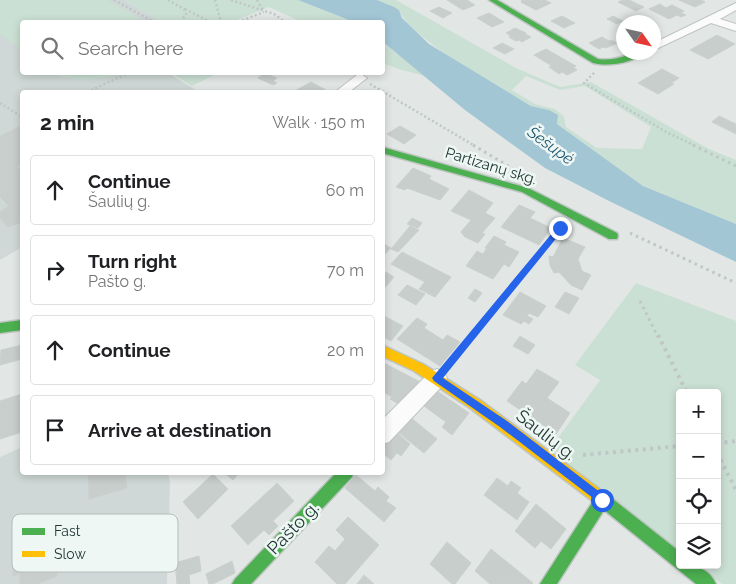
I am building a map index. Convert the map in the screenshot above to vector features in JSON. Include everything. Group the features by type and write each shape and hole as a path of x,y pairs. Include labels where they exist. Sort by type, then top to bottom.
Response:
{"street":[{"path":"492,0 588,57 605,64 627,60"},
{"path":"661,44 736,6"},
{"path":"710,19 736,28"},
{"path":"344,90 361,78"},
{"name":"Partizanų skg.","path":"385,151 526,190 613,236"},
{"path":"0,328 20,326"},
{"name":"Šaulių g.","path":"385,351 403,358 437,378 503,424 676,559"},
{"path":"385,432 437,378"},
{"name":"Pašto g.","path":"240,584 344,475"},
{"path":"548,584 602,500"},
{"path":"689,569 708,584"}],"path":[{"path":"114,0 150,20"},
{"path":"168,0 206,20"},
{"path":"215,0 220,20"},
{"path":"231,0 274,14 283,20"},
{"path":"257,0 264,12"},
{"path":"182,20 186,14 184,9"},
{"path":"243,20 264,12"},
{"path":"605,64 584,83 668,133 736,166"},
{"path":"91,90 124,75"},
{"path":"0,103 20,117"},
{"path":"437,378 560,228"},
{"path":"640,301 685,389"},
{"path":"721,443 736,441"},
{"path":"547,458 676,446"},
{"path":"721,461 736,490"}],"shaded area":[{"path":"0,0 124,0 159,20 20,20 20,75 171,75 196,90 20,90 20,248 0,260"},
{"path":"20,448 20,475 168,475 169,514 12,514 12,572 167,572 167,584 0,584 0,457"}],"green space":[{"path":"0,0 107,0 142,20 20,20 20,49 0,34"},
{"path":"124,0 298,0 349,20 298,20 269,7 237,20 159,20"},
{"path":"377,0 396,0 516,68 560,87 591,82 709,149 736,160 736,224 643,186 557,124 549,110 531,106 438,49 407,22 399,10","holes":["526,76 560,90 585,86 651,127 642,149 597,148 566,127 564,117 555,109 535,104 512,90"]},
{"path":"385,44 425,76 385,64"},
{"path":"58,75 116,75 98,79 79,79"},
{"path":"174,75 214,75 192,86"},
{"path":"636,283 736,321 736,584 722,584 702,569 721,569 721,389 676,389 676,549 548,452 600,380 575,365"}],"water":[{"name":"Šešupė","path":"298,0 377,0 394,7 399,10 402,18 429,44 531,106 549,110 558,115 557,124 643,186 736,224 736,262 545,168 465,110 385,44 385,20 349,20"}],"building":[{"path":"447,0 467,0 475,5 463,10"},
{"path":"521,0 545,0 551,3 536,10 521,2 523,1"},
{"path":"629,0 644,7 636,11 618,2"},
{"path":"679,0 701,0 705,2 695,7"},
{"path":"660,4 666,8 672,5 684,11 681,13 686,15 681,17 677,15 669,19 649,9"},
{"path":"439,7 452,13 443,18 430,11"},
{"path":"489,13 504,22 492,27 477,18"},
{"path":"562,16 575,23 564,28 551,21"},
{"path":"613,16 616,18 616,24 607,19"},
{"path":"515,28 531,37 522,42 516,41 506,33"},
{"path":"717,35 735,44 708,59 690,50"},
{"path":"602,37 616,42 606,48 599,49 589,43"},
{"path":"502,43 514,49 505,54 493,48"},
{"path":"546,49 576,66 573,67 577,70 567,75 562,72 559,74 549,67 552,66 534,55"},
{"path":"662,69 679,78 671,83 674,84 658,94 638,83"},
{"path":"262,75 269,75 277,78 273,81 277,83 273,85 258,78"},
{"path":"311,82 326,90 297,90"},
{"path":"719,116 736,124 736,134 712,122"},
{"path":"20,126 20,165 17,167 20,169 20,223 8,227 0,218 0,212 9,206 0,197 0,136"},
{"path":"400,126 416,135 404,144 387,134"},
{"path":"413,168 431,176 429,179 449,189 440,200 407,188 405,190 396,187"},
{"path":"469,190 493,203 485,213 495,218 482,233 485,234 478,243 465,237 461,232 471,220 451,211"},
{"path":"519,205 535,212 530,218 551,228 539,245 501,227"},
{"path":"412,218 422,223 418,228 407,224"},
{"path":"410,226 419,230 398,252 391,249"},
{"path":"494,236 506,242 504,245 519,252 509,267 504,264 493,279 466,266 477,251 483,254"},
{"path":"563,238 585,247 578,259 582,271 591,275 582,290 571,285 559,272 554,273 550,265 549,256 553,257"},
{"path":"385,245 391,248 385,254"},
{"path":"402,252 451,277 435,297 419,289 425,282 391,264"},
{"path":"386,272 394,277 385,288"},
{"path":"407,285 425,294 416,305 398,295"},
{"path":"475,289 482,293 475,302 468,298"},
{"path":"520,292 546,306 538,317 529,313 527,316 533,319 529,324 524,321 521,324 503,315"},
{"path":"565,292 579,298 569,314 555,307"},
{"path":"385,317 403,326 391,341 385,338"},
{"path":"417,318 427,324 424,328 443,340 447,335 460,342 440,366 397,339"},
{"path":"520,336 535,345 528,354 513,346"},
{"path":"20,345 20,360 0,365 1,350"},
{"path":"385,364 420,382 404,407 390,399 392,397 385,393"},
{"path":"537,369 559,382 547,398 570,413 556,434 507,401 522,381 526,384"},
{"path":"437,391 469,413 452,435 442,427 446,422 424,406"},
{"path":"20,395 20,433 0,439 0,401"},
{"path":"411,418 437,439 424,453 398,432"},
{"path":"395,431 410,444 401,456 397,453 391,460 385,455 385,441"},
{"path":"88,475 125,475 127,488 89,499"},
{"path":"212,475 228,489 198,519 183,502"},
{"path":"227,475 237,475 233,480"},
{"path":"356,475 375,491 378,487 389,497 386,501 396,508 384,522 345,488"},
{"path":"497,478 508,486 511,481 521,488 517,493 529,502 517,520 484,495"},
{"path":"277,483 294,501 273,521 278,526 269,535 264,530 248,545 231,526"},
{"path":"536,504 566,529 551,549 541,541 535,548 515,531"},
{"path":"348,517 379,545 345,584 337,584 315,562 329,546 335,551 345,539 336,530"},
{"path":"447,542 471,563 455,584 452,584 430,564"},
{"path":"491,549 533,583 490,584 475,571"},
{"path":"199,556 201,571 189,575 190,584 177,584 176,572 178,572 178,562"},
{"path":"232,561 235,573 213,584 209,584 206,574"},
{"path":"13,572 57,572 57,576 37,584 20,584 20,573 13,576"},
{"path":"364,575 374,584 357,584"}],"traffic: fast":[{"path":"492,0 596,61 623,60"},
{"path":"385,151 525,190 613,236"},
{"path":"0,328 20,325"},
{"path":"240,584 344,475"},
{"path":"548,584 602,500"},
{"path":"604,501 676,559"},
{"path":"689,569 708,584"}],"traffic: slow":[{"path":"385,351 418,368 475,404 604,501"}],"route":[{"path":"560,228 437,378 503,424 602,500"}]}
